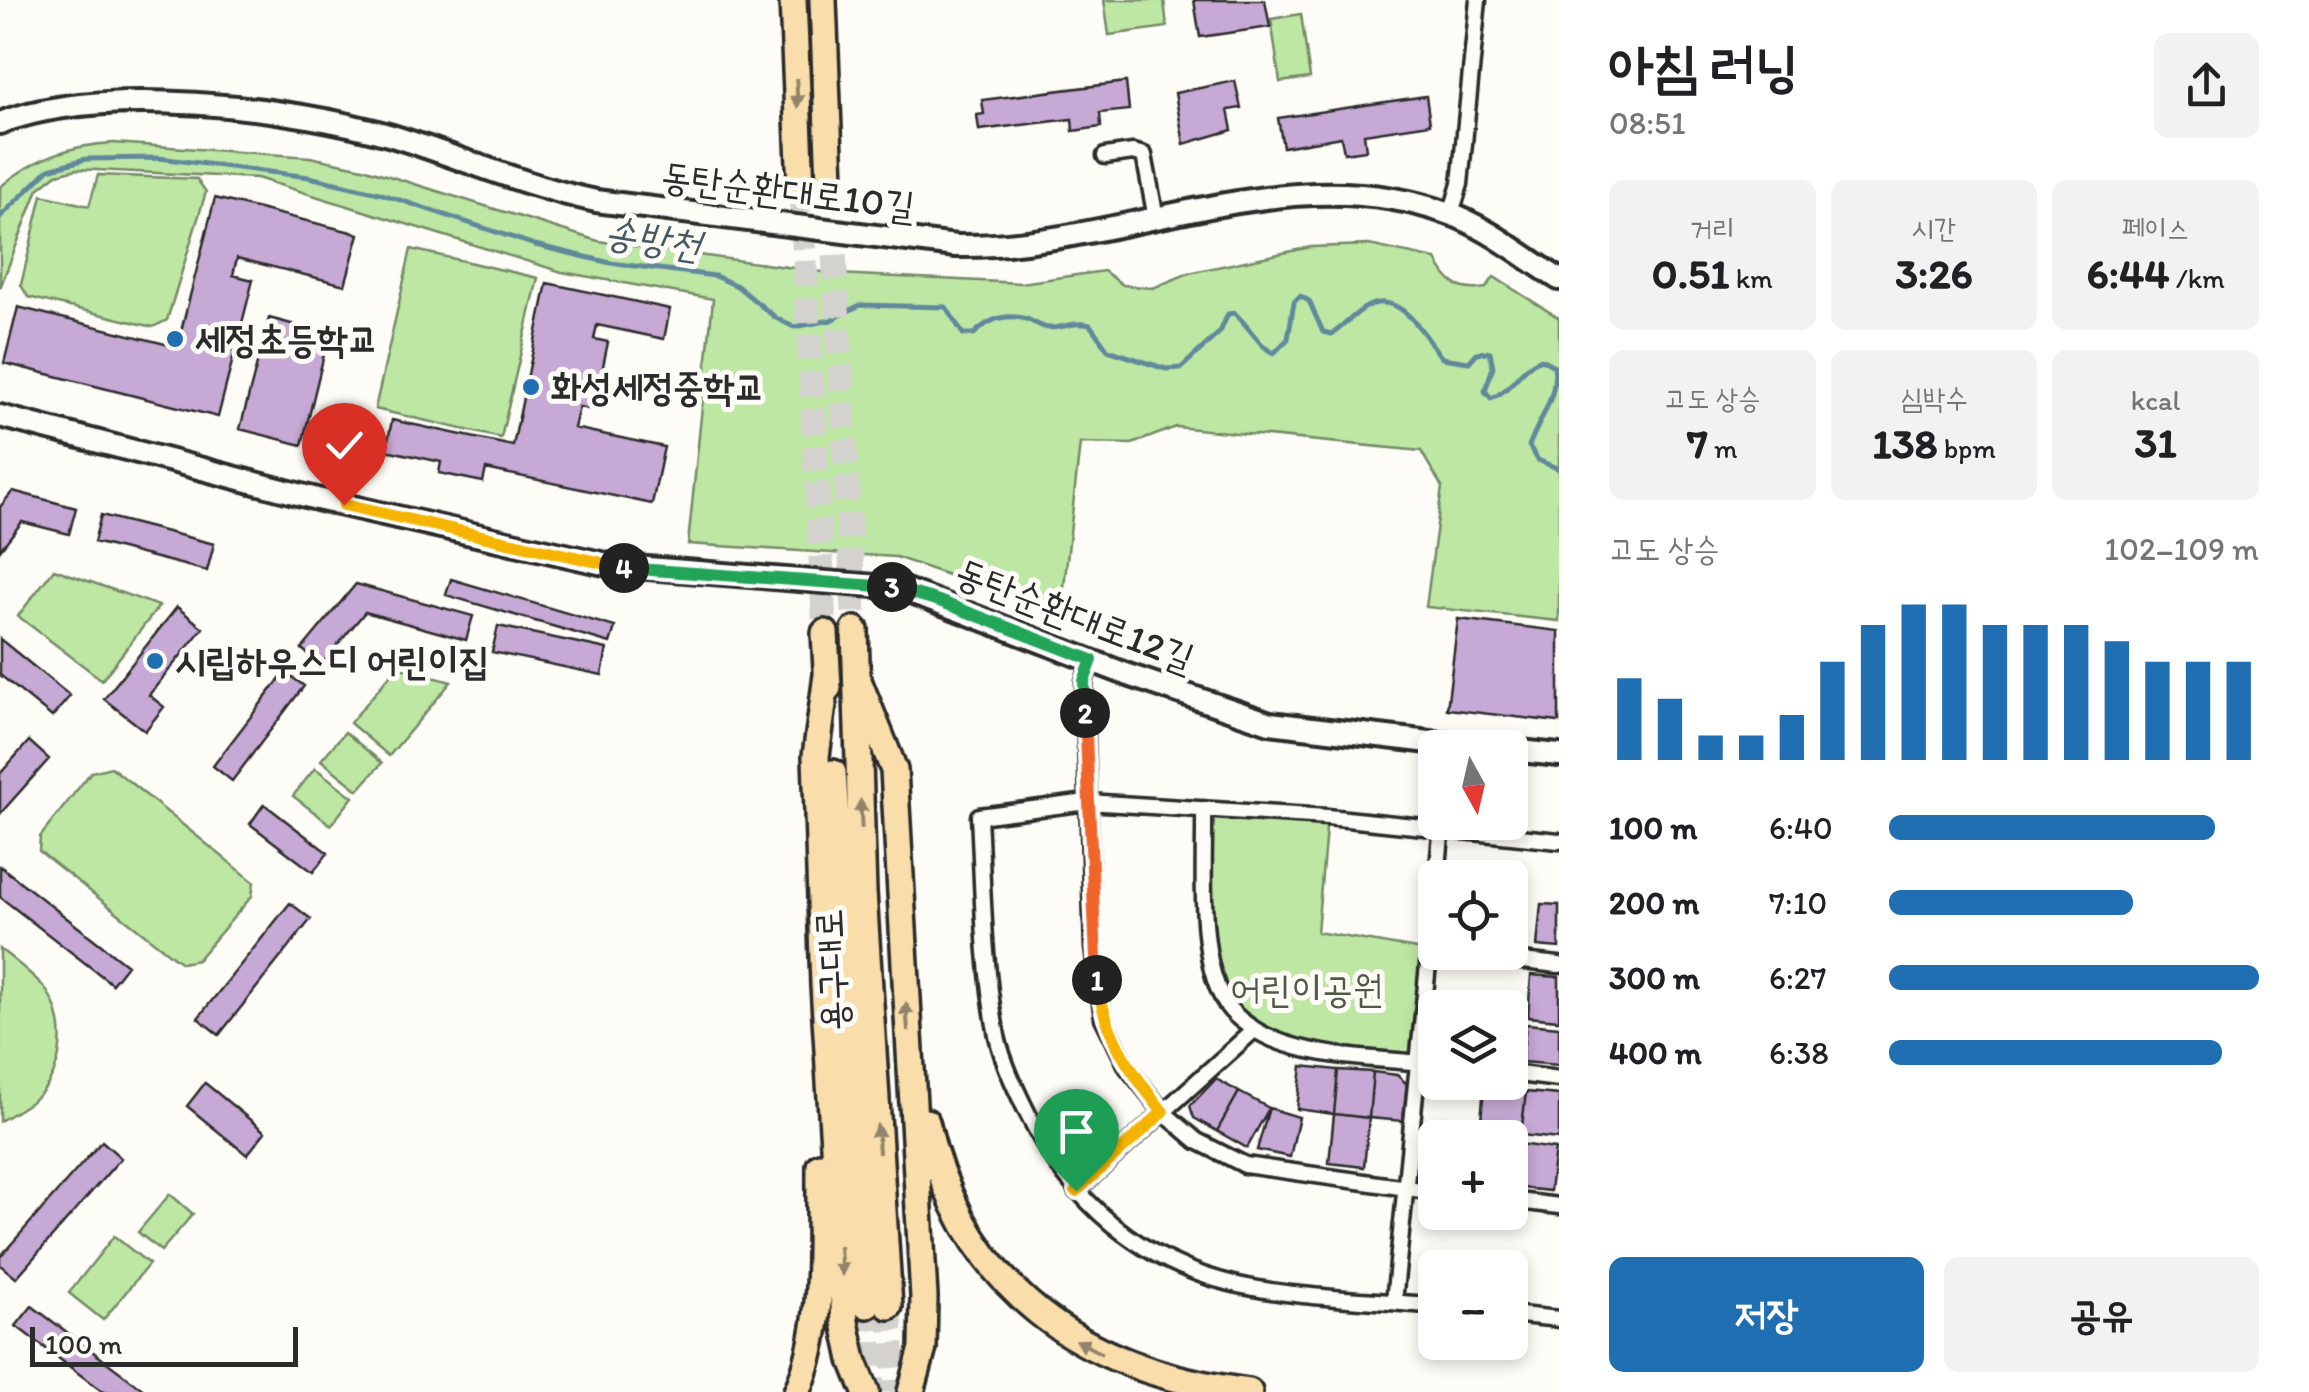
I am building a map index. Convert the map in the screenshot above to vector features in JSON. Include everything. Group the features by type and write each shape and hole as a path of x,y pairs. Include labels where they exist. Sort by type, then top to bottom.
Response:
{"highway":[{"path":"793,0 801,186"},
{"path":"824,0 830,181"},
{"name":"용구대로","path":"825,633 878,1306 854,630"},
{"path":"827,675 816,756 824,986 845,1322 853,1360 866,1392"},
{"path":"857,678 894,770 920,1219 922,1348 912,1392"},
{"path":"797,1392 810,1362 818,1298 824,986"},
{"path":"912,1059 932,1151 954,1206 977,1250 1014,1294 1067,1335 1128,1366 1196,1384 1249,1392"}],"street":[{"path":"1452,214 1460,184 1478,0"},
{"name":"동탄순환대로10길","path":"0,124 26,113 78,104 182,106 288,115 389,136 542,188 596,201 956,246 1014,244 1309,193 1384,196 1452,214 1559,279"},
{"path":"1106,156 1133,152 1144,155 1156,218"},
{"name":"동탄순환대로12길","path":"0,416 317,500 609,566 901,588 1270,723 1418,742"},
{"path":"1092,660 1084,681 1093,948 1103,1018 1127,1067 1163,1112 1197,1141 1246,1165 1418,1190"},
{"path":"1528,752 1559,755"},
{"path":"1418,824 1087,802 979,816 987,956 998,1039 1014,1086 1042,1144 1076,1191 1110,1226 1148,1252 1196,1273 1304,1297 1418,1304"},
{"path":"1204,809 1213,973 1224,1002 1254,1030 1286,1045 1418,1062 1394,1302"},
{"path":"1528,837 1559,841"},
{"path":"1528,962 1559,965"},
{"path":"1076,1191 1254,1030"},
{"path":"1528,1075 1559,1078"},
{"path":"1528,1202 1559,1206"},
{"path":"1528,1316 1559,1319"}],"green space":[{"path":"1104,0 1164,0 1167,27 1109,35"},
{"path":"1301,14 1310,78 1280,82 1271,19"},
{"path":"114,143 310,157 363,168 598,241 837,274 1021,283 1104,271 1123,285 1153,288 1189,273 1311,247 1369,245 1436,259 1450,280 1462,287 1486,288 1494,277 1559,318 1559,621 1426,607 1442,487 1421,451 1176,427 1132,444 1080,443 1061,614 896,557 688,544 713,299 562,272 257,178 77,169 57,174 38,189 0,288 0,187 53,155"},
{"path":"98,175 197,179 206,192 167,320 153,327 28,297 21,285 42,195 89,206"},
{"path":"411,249 538,278 501,438 375,409"},
{"path":"54,569 159,606 102,680 18,616"},
{"path":"397,667 451,682 389,756 350,723"},
{"path":"345,732 382,763 358,790 321,760"},
{"path":"111,767 254,882 252,896 197,960 182,963 176,959 39,851 40,837 91,772"},
{"path":"315,768 353,797 331,825 293,796"},
{"name":"어린이공원","path":"1204,809 1327,817 1317,932 1418,949 1418,970 1427,970 1425,990 1418,990 1418,1062 1286,1045 1224,1002 1213,973"},
{"path":"0,949 32,975 50,997 60,1025 60,1040 49,1083 31,1102 0,1121"},
{"path":"170,1194 193,1214 161,1251 138,1232"},
{"path":"114,1236 149,1264 103,1320 69,1293"}],"building":[{"path":"1194,0 1265,0 1270,27 1200,37"},
{"path":"1235,81 1241,108 1228,110 1232,130 1184,144 1175,93"},
{"path":"1126,82 1129,110 1100,113 1101,127 1073,131 1072,119 979,130 977,115 984,114 982,100"},
{"path":"1426,96 1430,124 1364,134 1366,150 1344,153 1341,137 1283,147 1278,118"},
{"path":"215,198 359,234 345,285 237,258 233,275 253,280 218,417 4,363 18,307 177,347"},
{"path":"547,283 670,309 664,339 597,325 594,339 608,342 594,410 579,407 574,428 664,447 652,504 486,469 483,482 439,473 441,462 386,450 392,420 513,446"},
{"path":"269,318 329,334 302,445 240,429"},
{"path":"13,491 76,508 69,534 22,522 0,550 0,507"},
{"path":"101,515 214,544 207,571 94,542"},
{"path":"451,579 615,627 610,643 446,595"},
{"path":"356,584 473,616 466,640 365,612 321,665 302,649"},
{"name":"시립하우스디 어린이집","path":"177,607 203,628 149,695 164,707 145,731 104,699"},
{"path":"1458,619 1559,631 1559,722 1447,709"},
{"path":"498,626 607,649 602,675 492,652"},
{"path":"0,639 70,696 52,717 0,675"},
{"path":"285,672 304,686 232,781 213,766"},
{"path":"29,741 49,759 0,814 0,774"},
{"path":"264,804 328,853 313,872 250,824"},
{"path":"0,866 127,965 112,984 0,897"},
{"path":"290,903 311,919 219,1035 198,1018"},
{"path":"1541,904 1559,905 1559,948 1537,946"},
{"path":"1531,975 1559,977 1559,1020 1528,1017"},
{"path":"1528,1024 1559,1027 1559,1065 1528,1062"},
{"path":"1302,1066 1338,1070 1334,1114 1297,1109"},
{"path":"1338,1070 1373,1072 1369,1118 1334,1114"},
{"path":"1373,1072 1397,1075 1407,1084 1403,1121 1369,1118"},
{"path":"1216,1079 1239,1092 1217,1131 1194,1118 1190,1106"},
{"path":"205,1083 265,1132 247,1155 187,1106"},
{"path":"1239,1092 1269,1108 1247,1148 1217,1131"},
{"path":"1528,1092 1559,1095 1559,1139 1528,1136 1528,1120 1523,1120"},
{"path":"1483,1100 1525,1100 1523,1120 1481,1120"},
{"path":"1269,1108 1299,1117 1290,1157 1257,1150"},
{"path":"1334,1114 1369,1118 1364,1167 1329,1163"},
{"path":"102,1141 121,1158 16,1278 0,1265 0,1257"},
{"path":"1528,1145 1555,1149 1550,1191 1528,1189"},
{"path":"32,1306 143,1392 103,1392 16,1326"}],"waterway":[{"name":"송방천","path":"0,217 49,169 86,159 159,158 309,177 379,193 535,245 611,263 715,276 737,286 776,318 794,327 831,320 860,305 946,307 963,334 974,334 1004,317 1018,317 1049,328 1090,325 1108,350 1166,369 1181,368 1220,332 1228,314 1234,313 1274,353 1288,339 1294,302 1300,296 1309,301 1323,332 1332,334 1363,309 1388,303 1409,316 1442,358 1469,362 1477,353 1490,352 1493,367 1485,391 1491,398 1541,359 1554,366 1551,397 1529,446 1538,460 1559,469"}],"tunnel":[{"path":"830,181 855,630"},
{"path":"801,187 825,633"},
{"path":"867,1305 872,1392"},
{"path":"889,1306 895,1392"}],"place":[{"name":"세정초등학교","path":"175,339"},
{"name":"화성세정중학교","path":"531,387"},
{"name":"시립하우스디 어린이집","path":"155,661"}],"route":[{"path":"344,505 609,566 901,588 1092,660 1084,681 1097,981 1103,1018 1127,1067 1163,1112 1076,1191"}]}
